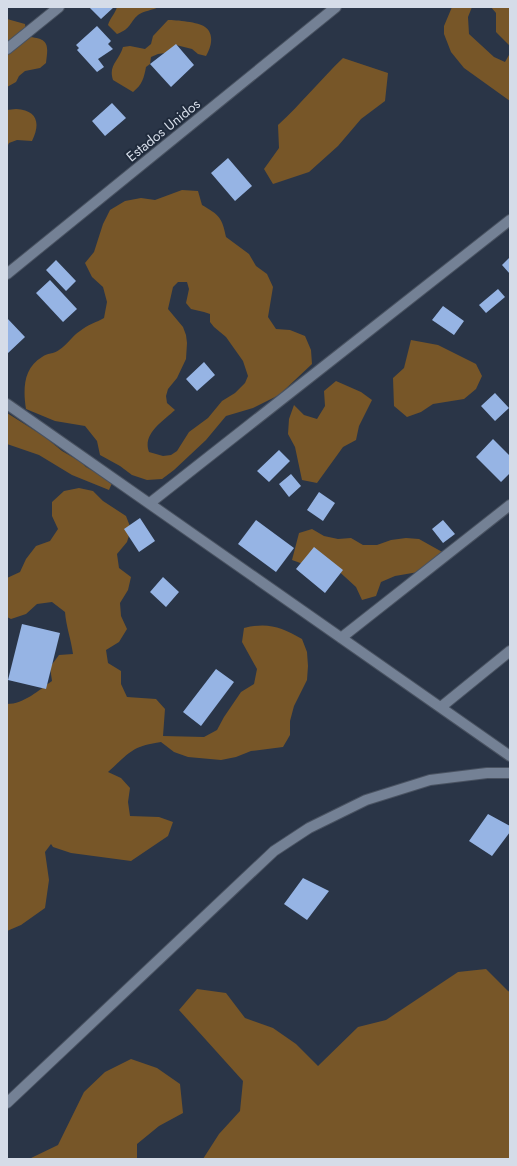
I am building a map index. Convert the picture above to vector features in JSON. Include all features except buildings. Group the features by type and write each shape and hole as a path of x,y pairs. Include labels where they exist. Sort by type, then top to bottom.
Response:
{"street":[{"path":"7,49 59,7"},
{"name":"Estados Unidos","path":"7,274 336,7"},
{"path":"150,503 510,220"},
{"path":"7,404 510,756"},
{"path":"341,638 510,505"},
{"path":"441,707 510,651"},
{"path":"7,1103 274,852 309,828 366,800 430,780 487,773 510,773"}],"shaded area":[{"path":"117,7 159,7 138,15 128,27 117,34 108,25"},
{"path":"452,7 472,7 468,17 469,34 494,57 505,62 509,55 510,47 510,101 464,68 451,52 444,34 444,26"},
{"path":"491,7 510,7 510,46 496,32 496,13"},
{"path":"7,19 25,24 26,31 30,37 37,38 46,44 47,52 46,63 40,68 25,71 19,76 16,82 7,87"},
{"path":"168,20 198,24 205,27 210,33 211,37 206,56 198,54 192,49 176,45 165,53 151,57 150,64 146,67 139,87 133,92 113,80 112,70 123,47 130,46 145,49 151,44 153,36"},
{"path":"343,58 388,73 385,101 361,119 338,146 309,172 273,184 264,169 279,148 278,125"},
{"path":"16,109 29,112 33,115 36,123 35,134 32,141 17,140 9,143 7,147 7,110"},
{"path":"182,190 198,191 202,205 219,217 226,237 249,254 256,266 267,274 273,287 268,317 276,329 290,330 305,336 311,350 312,364 279,395 253,408 226,416 206,440 174,470 162,479 147,480 132,475 120,466 100,455 97,441 85,426 55,421 26,409 25,387 28,373 36,362 44,356 62,348 83,329 104,318 107,302 103,287 92,277 85,263 94,252 103,224 110,210 125,201 141,198 155,200","holes":["178,282 187,282 189,289 186,303 191,309 210,314 210,322 226,337 243,361 248,376 245,383 235,393 222,401 208,418 189,432 177,451 171,455 163,456 149,452 148,439 155,428 175,410 167,403 166,396 168,389 177,378 186,359 187,343 183,327 168,309 173,287"]},
{"path":"411,340 438,345 476,364 482,376 476,389 464,399 433,404 421,412 407,417 394,406 393,378 404,368"},
{"path":"336,381 361,392 372,400 359,426 356,440 343,447 317,483 302,480 295,447 288,434 289,419 294,405 304,415 317,419 325,406 324,391"},
{"path":"7,413 45,437 62,451 81,462 86,467 106,478 112,483 109,490 72,475 39,455 7,444"},
{"path":"79,488 93,491 103,501 126,516 131,529 127,542 117,554 119,568 131,577 128,590 120,603 121,616 127,629 119,642 106,650 108,663 121,671 121,684 127,697 156,699 165,709 163,736 204,737 217,730 241,692 254,684 257,669 242,642 244,628 253,626 274,627 287,631 302,639 307,652 307,680 294,706 290,721 290,735 283,747 251,751 236,757 221,760 188,757 174,752 161,742 137,748 126,755 108,772 121,778 130,788 128,802 130,816 159,817 173,822 168,836 131,861 71,853 53,847 51,844 45,852 49,880 45,908 21,925 7,931 7,704 19,702 25,699 52,681 50,667 59,655 73,654 65,612 52,602 37,604 26,614 11,619 7,617 7,578 20,572 26,559 36,546 50,541 58,529 52,516 52,502 64,491"},
{"path":"312,529 324,536 338,539 351,538 363,545 377,545 391,540 406,538 419,539 444,553 424,571 395,576 381,582 376,596 362,600 356,587 333,566 306,565 292,560 299,533"},
{"path":"486,969 510,992 510,1159 203,1159 219,1134 240,1111 243,1081 179,1010 197,989 226,993 245,1018 273,1028 296,1044 318,1066 358,1027 386,1020 458,972"},
{"path":"131,1059 157,1068 180,1084 183,1113 159,1126 137,1144 137,1159 29,1159 58,1145 84,1092 105,1072"}]}
